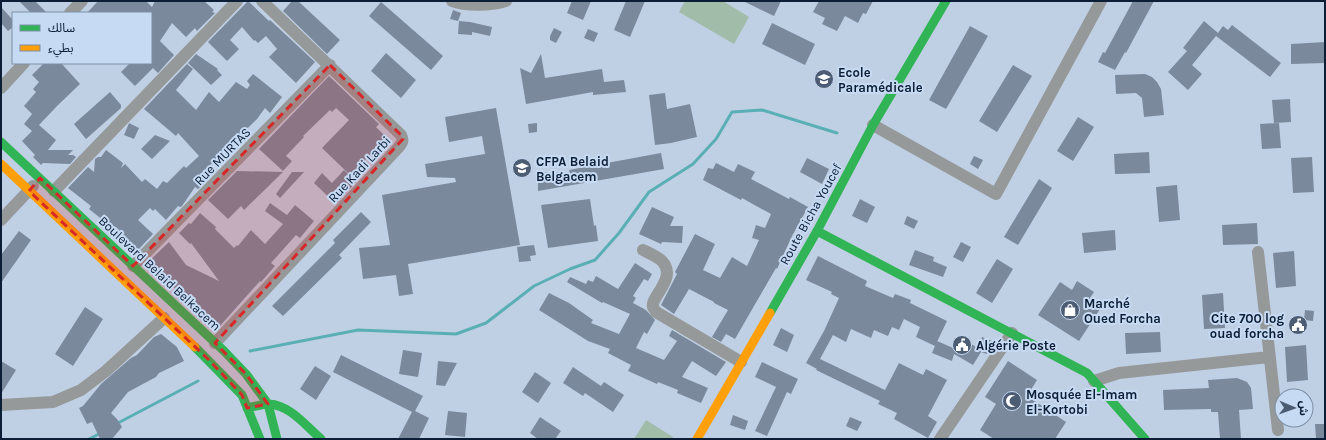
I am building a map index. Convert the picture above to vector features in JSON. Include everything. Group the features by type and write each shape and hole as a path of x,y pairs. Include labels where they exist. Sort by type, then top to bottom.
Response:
{"main road":[{"name":"Route Bicha Youcef","path":"696,439 817,231 873,125 946,1"},
{"name":"Boulevard Belaid Belkacem","path":"1,142 224,351 246,374 268,404 277,439"},
{"path":"1,164 232,383 242,395 260,439"},
{"path":"817,231 1087,373 1145,439"},
{"path":"247,408 268,404 280,406 291,412 321,439"}],"street":[{"path":"71,12 82,1"},
{"path":"54,191 237,1"},
{"name":"Rue Kadi Larbi","path":"215,343 402,143 403,139 401,135 330,65 262,1"},
{"path":"452,1 458,4 482,5 506,1"},
{"path":"873,125 996,194 1101,1"},
{"path":"1,88 23,64"},
{"name":"Rue MURTAS","path":"133,266 330,65"},
{"path":"1,220 40,178"},
{"path":"643,250 662,261 667,272 665,282 653,302 653,307 656,312 741,362"},
{"path":"1258,252 1278,430"},
{"path":"1,404 53,402 81,390 106,371 164,318"},
{"path":"940,439 1012,333"},
{"path":"1094,381 1119,373 1269,358"}],"highlighted area":[{"path":"330,65 401,135 403,139 215,343 246,374 268,404 247,408 242,395 209,360 29,191 40,178 133,266"}],"green space":[{"path":"685,1 723,1 749,17 734,44 679,12"},
{"path":"646,420 673,437 672,439 634,439"}],"building":[{"path":"19,1 35,1 46,12 30,12"},
{"path":"98,1 146,1 152,7 155,1 204,1 214,10 212,12 215,13 197,31 195,28 186,37 172,23 160,41 174,55 158,73 153,68 135,86 121,72 129,64 152,64 152,12 88,12"},
{"path":"248,1 315,62 296,83 269,57 277,49 266,36 258,43 255,40 254,41 242,27 230,40 239,49 227,61 208,42"},
{"path":"292,1 298,1 340,40 327,54 283,11"},
{"path":"572,1 591,1 583,20 567,13"},
{"path":"626,1 645,1 630,37 614,30"},
{"path":"743,1 781,1 774,16"},
{"path":"819,1 873,1 866,14 863,13 858,23 845,16 837,31 822,24 825,18 813,12"},
{"path":"1133,1 1154,1 1126,53 1125,52 1115,70 1098,62 1103,52 1105,53"},
{"path":"381,2 443,56 431,70 369,16"},
{"path":"1,7 12,19 12,28 8,31 1,23"},
{"path":"453,10 461,13 458,21 450,19"},
{"path":"459,21 492,27 490,36 472,32 472,35 458,34"},
{"path":"1204,21 1218,33 1223,26 1228,30 1232,25 1281,63 1270,77 1216,36 1192,65 1202,74 1188,90 1168,72 1187,51 1183,48"},
{"path":"772,23 815,44 805,65 762,44"},
{"path":"970,26 988,36 946,109 929,100"},
{"path":"554,28 562,32 556,43 550,40 550,36"},
{"path":"588,29 598,33 594,42 584,38"},
{"path":"1325,42 1325,63 1291,64 1291,44"},
{"path":"386,53 416,80 401,98 371,71"},
{"path":"196,54 218,69 217,70 222,75 211,85 188,63"},
{"path":"541,54 545,78 602,69 604,82 624,80 626,92 593,95 593,92 526,104 520,68 531,73"},
{"path":"43,64 62,64 80,84 39,125 56,140 48,150 73,150 68,155 73,155 76,157 70,164 43,163 41,165 33,157 35,155 22,141 32,131 24,124 32,114 24,106 36,92 33,89 39,82 32,75"},
{"path":"187,64 193,69 176,90 196,110 209,92 219,102 236,82 247,89 250,85 247,81 253,74 282,97 270,113 265,108 257,119 205,170 209,170 200,180 204,183 198,189 195,187 182,206 178,206 166,220 155,209 153,211 150,208 138,220 153,234 137,251 126,241 128,239 116,227 114,229 89,209 91,206 68,188 88,167 94,172 95,159 101,157 106,150 123,163 121,168 125,164 142,182 145,179 157,189 163,181 167,183 184,166 186,168 199,156 178,133 176,136 144,109"},
{"path":"1013,65 1032,76 997,132 979,121"},
{"path":"1145,74 1152,77 1161,89 1164,115 1144,117 1142,98 1136,93 1116,94 1115,75"},
{"path":"329,76 379,124 376,127 387,138 350,175 322,148 349,120 336,108 332,112 330,110 303,136 304,137 286,156 292,161 283,171 259,149"},
{"path":"110,92 121,105 121,108 86,139 74,124"},
{"path":"665,93 667,109 690,104 697,137 655,145 649,95"},
{"path":"1290,99 1291,122 1274,123 1272,100"},
{"path":"496,108 520,245 408,264 413,294 399,296 396,275 363,279 359,248 390,245 382,195 456,182 455,178 427,177 425,164 485,154 482,136 449,142 445,117"},
{"path":"1078,117 1094,127 1073,161 1057,151"},
{"path":"129,123 139,128 134,139 124,135"},
{"path":"537,123 537,132 529,133 528,124"},
{"path":"1279,123 1281,148 1262,149 1260,124"},
{"path":"155,135 170,141 152,159 141,149"},
{"path":"1149,152 1150,173 1115,174 1114,154"},
{"path":"661,153 664,169 538,191 538,181 535,181 536,172 570,173 569,170"},
{"path":"974,156 983,160 978,169 970,164"},
{"path":"1312,157 1314,192 1293,193 1291,158"},
{"path":"807,158 829,169 822,184 800,172"},
{"path":"716,163 734,172 738,164 755,172 751,179 808,207 792,236 777,269 776,268 735,339 726,334 721,342 712,337 728,310 689,289 674,314 661,305 677,274 675,272 695,234 715,244 703,270 720,278 732,257 747,266 759,240 752,238 756,225 765,228 771,214 742,198 741,200 703,180 708,168 713,169"},
{"path":"344,170 356,182 336,204 314,183 322,173 332,183"},
{"path":"237,171 283,172 244,210 241,206 228,219 208,200"},
{"path":"292,172 304,172 280,198 276,194"},
{"path":"1039,179 1052,188 1018,245 1004,237"},
{"path":"1177,185 1180,220 1159,222 1156,187"},
{"path":"590,199 598,241 548,248 541,205"},
{"path":"860,199 875,207 867,223 852,216"},
{"path":"270,203 287,215 295,205 314,221 300,238 296,235 271,263 275,266 219,327 185,294 183,296 147,263 169,242 186,265 219,281 191,243 190,244 179,233 189,223 191,224 200,213 216,227 215,229 234,248 237,245 238,246 251,230 265,244 283,224 265,211"},
{"path":"652,207 674,217 670,226 683,226 682,243 662,242 661,244 639,234"},
{"path":"361,212 371,222 339,255 342,258 283,316 272,306 335,243 333,240"},
{"path":"907,216 918,221 914,229 904,224"},
{"path":"1257,223 1258,244 1223,245 1222,225"},
{"path":"1115,230 1116,250 1084,253 1082,233"},
{"path":"19,231 31,240 1,283 1,255"},
{"path":"961,242 971,247 963,262 953,257"},
{"path":"534,245 536,255 530,256 531,261 519,262 517,247"},
{"path":"915,250 934,257 933,261 947,267 943,277 909,265"},
{"path":"1294,251 1296,286 1276,288 1273,253"},
{"path":"818,256 867,281 865,286 893,298 895,294 911,300 910,303 947,321 935,346 916,337 920,327 904,319 899,330 892,327 888,336 874,330 871,338 851,329 846,342 833,335 820,359 885,390 899,363 923,375 926,369 947,380 928,416 937,422 928,438 894,419 897,413 878,404 880,401 816,370 817,369 806,363 824,331 839,298 831,294 832,292 806,280"},
{"path":"997,259 1013,269 992,303 976,293"},
{"path":"635,263 652,274 648,281 644,279 633,296 636,298 633,303 646,310 655,320 647,334 644,332 636,348 664,360 677,341 669,336 672,330 726,362 716,376 692,361 682,377 708,388 701,403 677,393 678,390 658,382 657,384 628,371 631,365 608,353 610,349 588,341 539,310 549,293 569,303 593,320 591,323 619,334 630,314 603,302 602,303 567,282 570,277 586,284 588,280 593,282 596,276 618,289"},
{"name":"Marché Oued Forcha","path":"1077,281 1094,292 1090,298 1102,306 1079,341 1038,315 1060,282 1072,290"},
{"path":"1223,293 1225,328 1204,329 1202,295"},
{"path":"85,307 103,319 73,366 55,354"},
{"path":"1305,310 1314,311 1313,321 1304,320"},
{"path":"781,328 794,335 787,352 773,345"},
{"path":"1160,332 1161,352 1126,354 1125,333"},
{"path":"161,334 177,347 184,361 159,373 156,377 128,392 111,413 122,427 112,439 100,439 92,422 87,424 79,408 83,406 101,384 131,358 137,355 154,337"},
{"path":"959,337 978,348 982,337 992,341 987,354 981,352 973,365 954,354 952,361 932,353 937,341 953,348"},
{"path":"1306,345 1308,380 1287,382 1285,347"},
{"path":"403,350 422,353 418,377 399,374"},
{"path":"341,355 423,396 415,411 429,418 419,439 398,439 412,412 333,372"},
{"path":"1,361 16,370 1,394"},
{"path":"438,361 457,363 445,386 436,385"},
{"name":"Mosquée El-Imam El-Kortobi","path":"1008,361 1037,380 1027,396 1066,422 1055,439 994,439 980,430 996,404 985,397"},
{"path":"762,362 798,379 791,394 787,392 767,436 755,431 776,387 755,377"},
{"path":"315,366 331,376 316,400 300,389"},
{"path":"573,367 601,386 604,382 624,395 613,412 585,393 583,396 563,383"},
{"path":"535,372 551,383 538,403 522,392"},
{"path":"1237,378 1247,382 1251,388 1253,409 1239,410 1241,439 1220,439 1218,412 1211,412 1211,409 1164,410 1163,390 1209,388 1208,380"},
{"path":"448,411 467,413 465,437 445,435"},
{"path":"733,415 748,421 745,430 730,425"},
{"path":"540,417 561,431 555,439 538,439 530,433"},
{"path":"850,417 862,422 857,431 846,426"},
{"path":"1315,424 1325,424 1325,439 1316,439"}],"waterway":[{"path":"250,351 358,330 456,334 486,323 534,286 570,269 595,260 619,233 649,192 693,164 716,139 732,112 762,110 837,133"},
{"path":"116,424 198,381"},
{"path":"89,439 101,433"}],"traffic: fast":[{"path":"770,313 817,231 873,125 946,1"},
{"path":"1,142 224,351 246,374 268,404 277,439"},
{"path":"817,231 1087,373 1145,439"},
{"path":"195,347 242,395 260,439"},
{"path":"247,408 264,404 277,405 291,412 321,439"}],"traffic: slow":[{"path":"1,164 195,347"},
{"path":"697,439 770,313"}],"place":[{"name":"Ecole Paramédicale","path":"824,79"},
{"name":"CFPA Belaid Belgacem","path":"522,168"},
{"name":"Marché Oued Forcha","path":"1070,310"},
{"name":"Cite 700 log ouad forcha","path":"1298,325"},
{"name":"Algérie Poste","path":"962,345"},
{"name":"Mosquée El-Imam El-Kortobi","path":"1012,401"}]}
